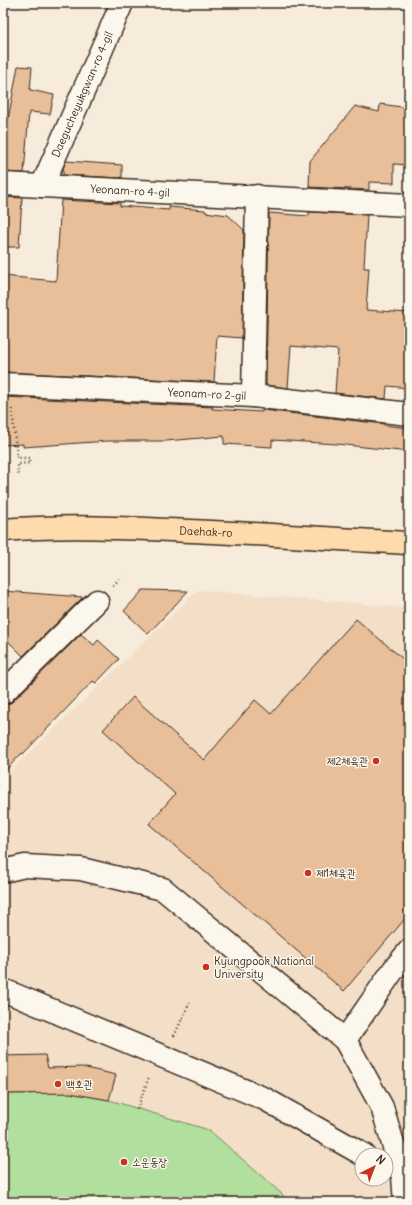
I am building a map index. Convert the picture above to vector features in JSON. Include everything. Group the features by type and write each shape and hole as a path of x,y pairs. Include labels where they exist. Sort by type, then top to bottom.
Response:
{"main road":[{"name":"Daehak-ro","path":"3,530 37,527 119,528 279,535 409,543"}],"street":[{"name":"Daegucheyukgwan-ro 4-gil","path":"42,186 122,3"},
{"name":"Yeonam-ro 4-gil","path":"3,184 409,205"},
{"path":"253,396 257,196"},
{"name":"Yeonam-ro 2-gil","path":"6,384 253,396 409,414"},
{"path":"3,693 97,601"},
{"path":"3,870 25,866 81,869 163,889 345,1040 382,1107 405,1202"},
{"path":"345,1040 402,973 409,951"},
{"path":"3,990 265,1099 354,1149"}],"path":[{"path":"6,384 17,458 29,458 30,463 18,464 18,476"},
{"path":"137,1109 161,1055 191,1000"}],"shaded area":[{"name":"Kyungpook National University","path":"198,590 409,608 409,1202 3,1202 3,778"}],"green space":[{"name":"소운동장","path":"70,1093 109,1100 209,1130 282,1194 288,1202 3,1202 3,1095"}],"building":[{"path":"18,66 32,67 30,90 54,95 50,114 29,112 24,173 3,172 3,147"},
{"path":"380,104 409,108 409,165 394,164 394,183 369,182 369,190 309,187 310,161 355,106 379,112"},
{"path":"66,161 122,165 122,178 63,175 63,169"},
{"path":"3,197 22,198 19,247 3,247"},
{"path":"61,200 120,203 120,206 169,210 169,207 205,210 205,212 228,215 244,230 242,338 217,336 214,382 3,372 3,276 56,281"},
{"path":"309,212 367,215 364,268 369,268 366,310 409,313 409,388 387,386 386,399 335,393 338,350 291,346 288,388 266,385 269,213 309,216"},
{"path":"3,397 213,407 212,409 262,412 262,410 384,424 409,428 409,452 337,444 272,440 272,447 224,444 224,436 166,441 108,441 23,447 23,444 3,445"},
{"path":"143,590 188,591 148,634 124,611"},
{"path":"3,591 83,597 23,656 3,636"},
{"name":"제1체육관","path":"356,619 409,664 409,914 344,991 149,824 175,794 103,730 133,697 204,760 255,700 271,714"},
{"path":"81,634 94,645 98,640 119,659 96,683 93,681 3,773 3,705 12,702"},
{"name":"백호관","path":"45,1055 48,1068 82,1067 116,1075 109,1100 70,1093 3,1094 3,1056"}],"place":[{"name":"제2체육관","path":"376,761"},
{"name":"제1체육관","path":"308,873"},
{"name":"Kyungpook National University","path":"206,967"},
{"name":"백호관","path":"58,1084"},
{"name":"소운동장","path":"124,1162"}]}
